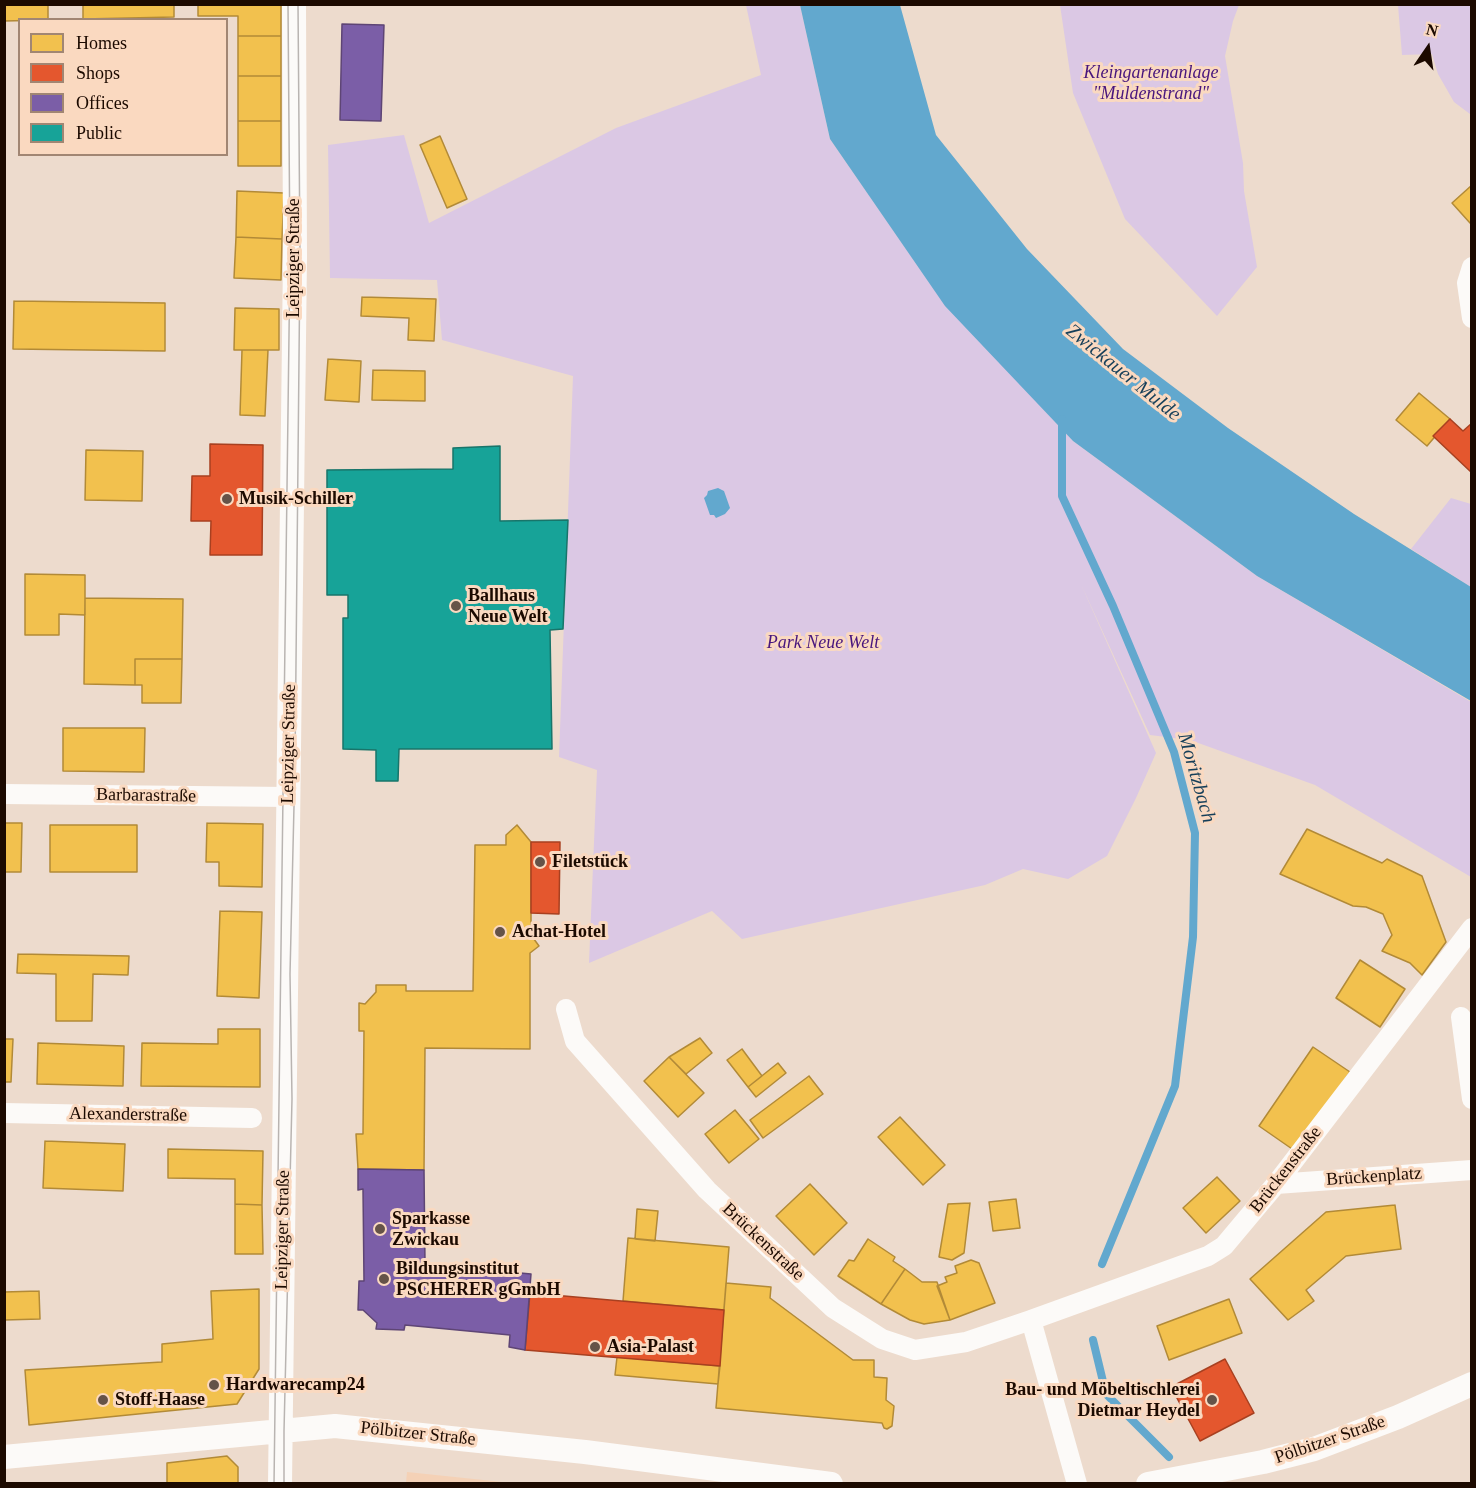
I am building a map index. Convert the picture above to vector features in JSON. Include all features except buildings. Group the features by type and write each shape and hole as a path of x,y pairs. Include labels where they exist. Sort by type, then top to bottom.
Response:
{"street":[{"name":"Leipziger Straße","path":"280,1484 295,257 294,4"},
{"path":"1472,267 1467,283 1472,318"},
{"name":"Barbarastraße","path":"4,794 288,797"},
{"name":"Brückenstraße","path":"566,1009 575,1041 707,1190 833,1308 882,1339 915,1350 966,1342 1208,1256 1224,1246 1276,1184 1472,928"},
{"path":"1461,1017 1472,1099"},
{"name":"Alexanderstraße","path":"4,1113 252,1118"},
{"name":"Brückenplatz","path":"1276,1184 1472,1170"},
{"path":"1031,1320 1077,1484"},
{"name":"Pölbitzer Straße","path":"1148,1484 1263,1462 1314,1449 1398,1417 1472,1384"},
{"name":"Pölbitzer Straße","path":"4,1457 335,1426 585,1452 831,1484"}],"shaded area":[{"path":"407,1472 512,1483 406,1483"}],"green space":[{"name":"Park Neue Welt","path":"746,5 800,5 830,139 940,298 1073,441 1257,576 1471,702 1471,877 1315,785 1190,740 1150,735 1080,582 1156,753 1107,856 1068,879 1023,869 985,885 742,939 712,911 589,963 597,770 559,757 573,376 442,340 437,280 330,278 328,145 404,135 429,223 616,128 761,75"},
{"name":"Kleingartenanlage \"Muldenstrand\"","path":"1060,5 1239,5 1225,56 1257,267 1217,316 1125,219 1073,93"},
{"path":"1398,5 1471,5 1470,114 1454,102 1438,74 1432,54 1402,55"},
{"path":"1451,498 1471,504 1471,587 1411,549"}],"water":[{"name":"Zwickauer Mulde","path":"800,5 900,5 936,135 1027,249 1123,349 1228,428 1354,514 1471,587 1471,701 1257,576 1073,441 945,306 830,139"},
{"path":"718,488 724,491 730,508 725,514 716,518 710,515 704,498 708,491"}],"waterway":[{"name":"Moritzbach","path":"1062,419 1062,496 1113,606 1174,752 1195,833 1193,937 1175,1086 1102,1264"},
{"name":"Moritzbach","path":"1093,1340 1106,1394 1169,1457"}],"tram line":[{"path":"274,1484 290,258 288,4"},
{"path":"284,1484 292,1099 290,974 295,764 300,257 298,4"}],"place":[{"name":"Musik-Schiller","path":"227,499"},
{"name":"Ballhaus Neue Welt","path":"456,606"},
{"name":"Filetstück","path":"540,862"},
{"name":"Achat-Hotel","path":"500,932"},
{"name":"Sparkasse Zwickau","path":"380,1229"},
{"name":"Bildungsinstitut PSCHERER gGmbH","path":"384,1279"},
{"name":"Asia-Palast","path":"595,1347"},
{"name":"Hardwarecamp24","path":"214,1385"},
{"name":"Stoff-Haase","path":"103,1400"},
{"name":"Bau- und Möbeltischlerei Dietmar Heydel","path":"1212,1400"}]}
